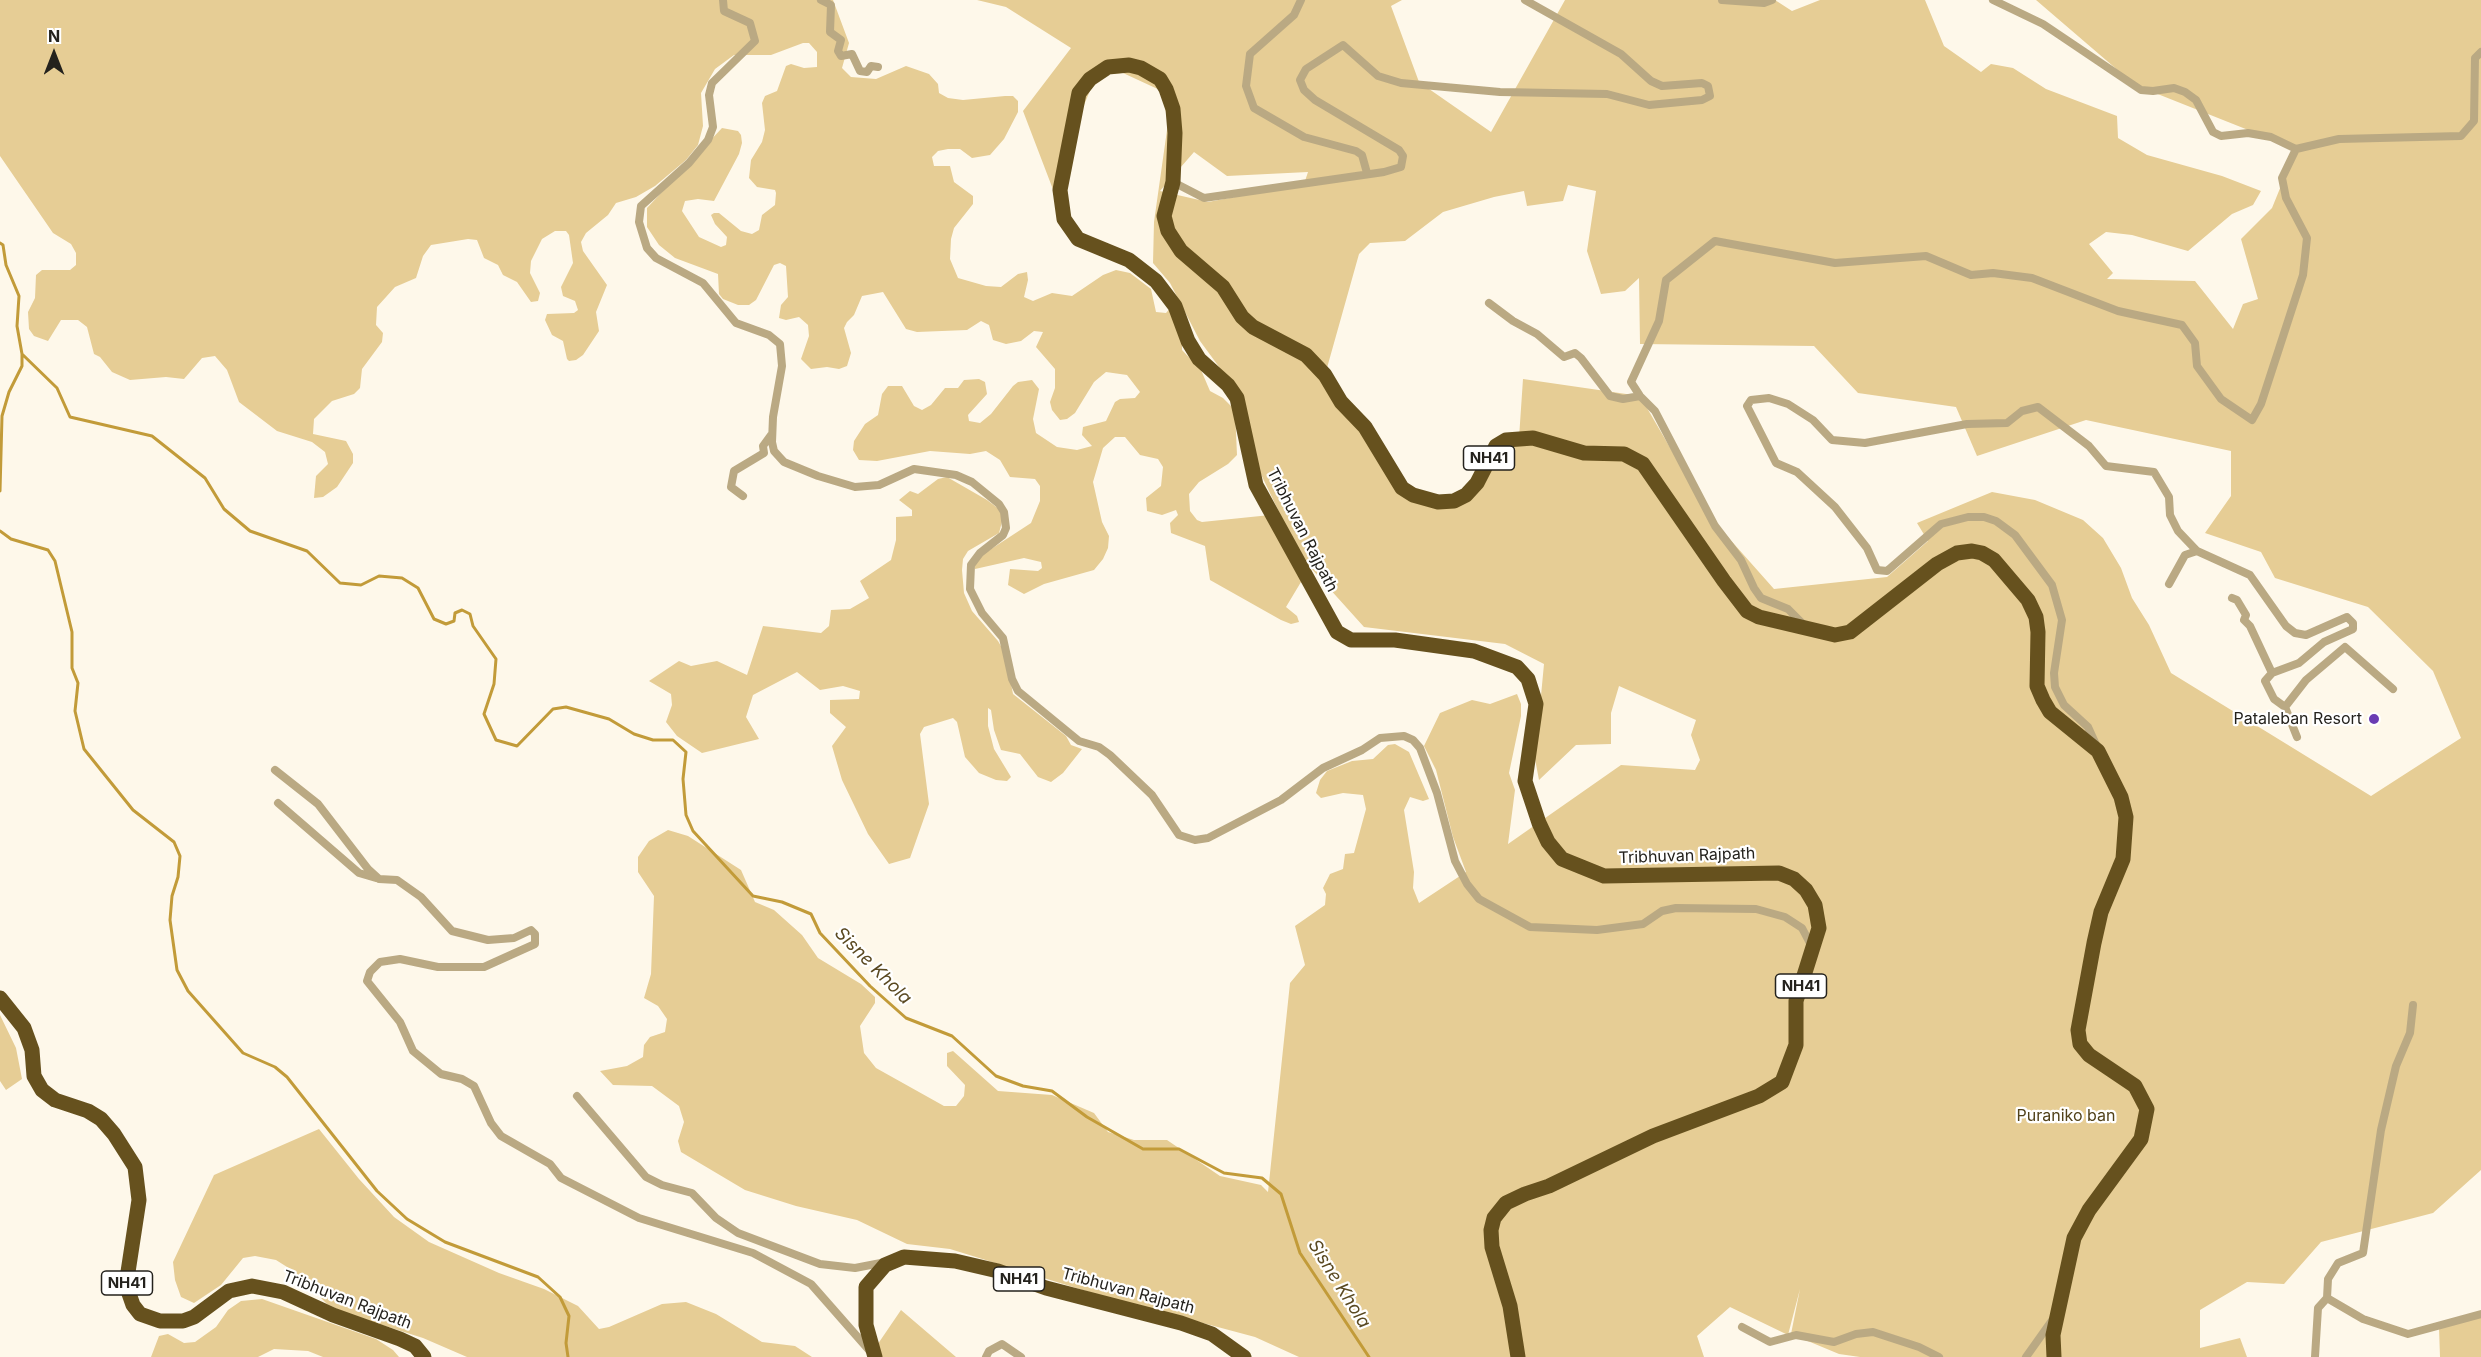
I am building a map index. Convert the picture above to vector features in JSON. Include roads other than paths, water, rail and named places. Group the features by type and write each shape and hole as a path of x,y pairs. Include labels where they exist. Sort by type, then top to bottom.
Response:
{"highway":[{"name":"Tribhuvan Rajpath","path":"1518,1357 1510,1306 1492,1247 1491,1230 1494,1218 1506,1203 1525,1194 1549,1186 1653,1136 1775,1088 1782,1082 1789,1069 1796,1044 1796,1001 1819,928 1815,905 1806,890 1794,879 1779,873 1604,876 1562,859 1548,842 1539,824 1525,781 1536,704 1528,679 1516,667 1474,651 1395,640 1351,640 1343,638 1337,632 1256,485 1237,398 1200,359 1188,341 1175,306 1156,281 1129,260 1078,239 1064,219 1060,190 1079,93 1099,71 1108,67 1129,65 1151,72 1160,79 1173,109 1173,182 1164,216 1168,231 1181,251 1223,287 1242,318 1252,327 1306,355 1325,375 1341,402 1365,427 1402,488 1408,492 1437,502 1454,501 1466,495 1477,483 1496,446 1506,440 1533,438 1584,453 1624,454 1643,464 1747,610 1759,617 1835,635 1850,632 1937,564 1957,553 1982,553 1994,560 2028,600 2036,617 2038,632 2037,686 2049,712 2098,751 2121,797 2127,832 2122,859 2101,912 2094,942 2078,1030 2080,1044 2089,1054 2135,1086 2147,1109 2147,1120 2141,1139 2080,1224 2074,1238 2053,1335 2054,1357"},
{"name":"Tribhuvan Rajpath","path":"0,998 24,1028 32,1050 34,1076 42,1090 55,1100 88,1111 101,1119 114,1134 135,1167 139,1186 138,1208 126,1285 133,1305 140,1314 160,1321 183,1321 194,1317 229,1291 252,1286 283,1292 333,1315 400,1339 415,1346 424,1357"},
{"name":"Tribhuvan Rajpath","path":"895,1259 904,1257 936,1259 998,1271 1046,1288 1197,1328 1212,1334 1244,1357"},
{"path":"875,1357 866,1324 866,1287 876,1273 895,1259"}],"street":[{"path":"723,0 724,11 750,22 755,41 712,83 709,95 713,127 708,140 689,163 643,203 639,212 639,222 647,249 653,256 703,284 739,325 769,335 780,344 782,366 772,448 784,462 855,488 879,485 905,471 918,469 961,476 999,504 1004,512 1006,528 1003,535 980,553 971,564 970,589 982,613 1003,638 1012,679 1018,692 1079,741 1099,747 1110,755 1152,795 1182,837 1195,840 1208,837 1281,800 1323,768 1362,750 1380,738 1404,736 1413,740 1420,748 1437,794 1455,861 1467,884 1479,899 1530,927 1598,930 1643,924 1662,911 1676,908 1756,909 1785,917 1802,928 1812,947"},
{"path":"821,0 831,5 830,32 841,40 838,51 841,56 852,54 860,71 867,72 871,66 878,68"},
{"path":"1301,0 1294,15 1250,54 1246,86 1254,108 1304,137 1356,150 1362,155 1367,173"},
{"path":"1173,182 1204,198 1401,167 1403,156 1399,150 1315,100 1304,90 1300,80 1306,69 1343,45 1378,76 1401,83 1500,92 1607,94 1649,105 1702,100 1710,96 1708,86 1702,83 1662,86 1651,81 1621,54 1525,0"},
{"path":"1722,0 1764,3 1772,0"},
{"path":"1993,0 2043,24 2141,90 2174,88 2185,92 2196,100 2213,132 2221,136 2248,133 2271,137 2296,149 2339,139 2461,136 2474,121 2475,58 2481,51"},
{"path":"1809,630 1788,609 1761,598 1741,561 1715,526 1655,411 1640,396 1631,382 1659,321 1666,280 1715,241 1835,263 1926,256 1971,275 1993,273 2032,278 2118,311 2182,324 2194,343 2197,366 2221,399 2252,420 2261,404 2303,275 2307,238 2286,198 2282,178 2296,149"},
{"path":"1489,303 1513,321 1537,334 1564,357 1575,353 1581,357 1610,396 1623,399 1640,396"},
{"path":"2098,751 2088,728 2064,705 2055,687 2054,673 2062,620 2052,585 2015,535 1996,521 1984,517 1968,517 1941,524 1887,571 1877,570 1867,548 1835,507 1797,472 1776,463 1747,406 1751,400 1769,398 1788,404 1813,420 1832,440 1865,443 1967,424 2007,423 2022,411 2038,407 2090,446 2106,466 2154,472 2169,496 2170,515 2178,531 2197,551 2250,575 2286,627 2295,633 2306,635 2348,617 2353,623 2353,629 2324,642 2299,663 2272,673 2265,681 2274,699 2285,706 2297,736"},
{"path":"743,496 731,487 734,471 764,453 763,446 772,435"},
{"path":"2169,584 2185,555 2197,551"},
{"path":"2232,598 2237,600 2246,615 2244,620 2250,626 2272,673"},
{"path":"2285,706 2306,680 2345,647 2393,689"},
{"path":"275,770 318,804 353,852 379,879"},
{"path":"278,803 359,873 379,879 397,880 421,897 452,931 488,940 514,938 531,930 535,934 535,944 484,967 438,968 400,959 380,962 370,972 367,981 400,1022 413,1051 441,1074 462,1079 474,1086 491,1123 501,1136 550,1164 561,1178 639,1218 753,1253 811,1284 875,1357"},
{"path":"2315,1357 2318,1308 2327,1298 2328,1279 2338,1263 2363,1253 2381,1130 2396,1066 2410,1033 2413,1005"},
{"path":"577,1096 646,1177 662,1185 692,1193 728,1228 755,1241 830,1266 855,1268 895,1259"},
{"path":"753,1253 751,1246 755,1241"},
{"path":"2327,1298 2363,1319 2408,1334 2481,1314"},
{"path":"2026,1357 2057,1314"},
{"path":"1742,1327 1770,1342 1796,1335 1834,1342 1866,1331 1873,1332 1919,1347 1940,1357"},
{"path":"986,1357 988,1351 1002,1344 1021,1357"}],"waterway":[{"name":"Sisne Khola","path":"0,243 3,245 6,265 19,296 17,326 22,354 57,388 70,417 152,436 205,478 224,509 250,531 307,551 340,583 361,585 379,576 402,578 418,588 434,619 446,624 454,621 455,613 462,610 470,614 473,626 496,659 494,684 484,714 496,740 517,746 553,709 566,707 609,719 634,734 653,740 673,740 686,752 683,779 686,815 693,831 753,896 782,902 811,914 820,933 870,986 906,1018 952,1036 996,1076 1023,1086 1052,1091 1087,1117 1143,1149 1179,1149 1224,1173 1262,1178 1281,1194 1300,1253 1369,1357"},
{"path":"0,491 2,416 9,392 22,366 22,354"},
{"path":"0,531 11,539 48,550 55,561 72,632 72,668 78,683 75,711 84,749 133,810 174,842 180,856 170,920 177,970 188,991 243,1053 275,1067 287,1077 377,1191 407,1219 445,1242 538,1277 560,1297 569,1316 566,1343 568,1357"}],"place":[{"name":"Pataleban Resort","path":"2374,719"}],"park label":[{"name":"Puraniko ban","path":"2066,1116"}]}
